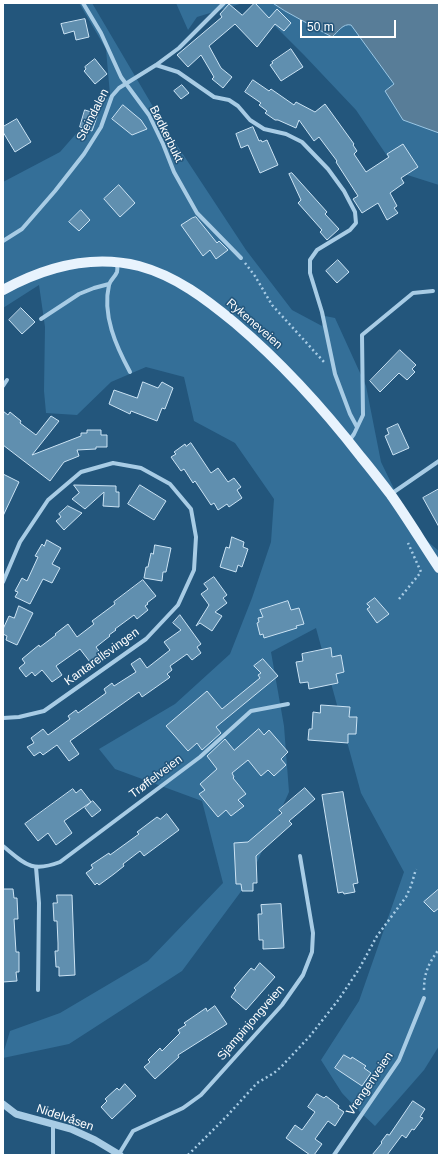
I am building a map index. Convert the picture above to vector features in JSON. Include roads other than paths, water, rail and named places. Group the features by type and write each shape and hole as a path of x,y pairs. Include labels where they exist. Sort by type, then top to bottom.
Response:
{"main road":[{"name":"Rykeneveien","path":"3,290 38,273 70,264 94,261 117,262 140,266 186,286 213,305 257,342 288,372 327,414 391,495 439,568"}],"street":[{"name":"Steindalen","path":"3,241 22,229 79,161 101,127 112,96 126,82 121,77 101,32 83,3"},
{"path":"126,82 179,48 224,3"},
{"path":"156,64 178,72 214,97 229,100 238,106 250,120 264,129 286,134 302,142 328,169 344,191 355,212 356,223 350,230 317,250 310,260 310,273 322,312 335,374 350,414 357,428"},
{"name":"Bødkerbukt","path":"126,82 128,87 149,115 174,172 197,213 241,258"},
{"path":"117,262 117,271 109,284 108,309 111,327 119,351 130,372"},
{"path":"41,319 79,294 109,284"},
{"path":"349,441 363,415 362,335 413,293 433,291"},
{"path":"3,386 7,380"},
{"path":"391,495 439,461"},
{"name":"Kantarellsvingen","path":"3,582 20,542 48,500 81,472 113,463 141,468 170,484 191,509 196,537 194,570 178,604 146,639 44,712 19,717 3,718"},
{"name":"Trøffelveien","path":"36,867 48,867 60,862 200,757 251,711 288,704"},
{"path":"3,846 22,862 29,866 36,867 39,903 38,990"},
{"name":"Sjampinjongveien","path":"119,1155 134,1131 184,1108 201,1094 282,1005 303,975 312,952 313,933 300,856"},
{"name":"Vrengenveien","path":"334,1155 400,1060 424,998"},
{"name":"Nidelvåsen","path":"3,1104 16,1114 71,1129 95,1140 119,1155"},
{"path":"52,1124 53,1155"}]}
